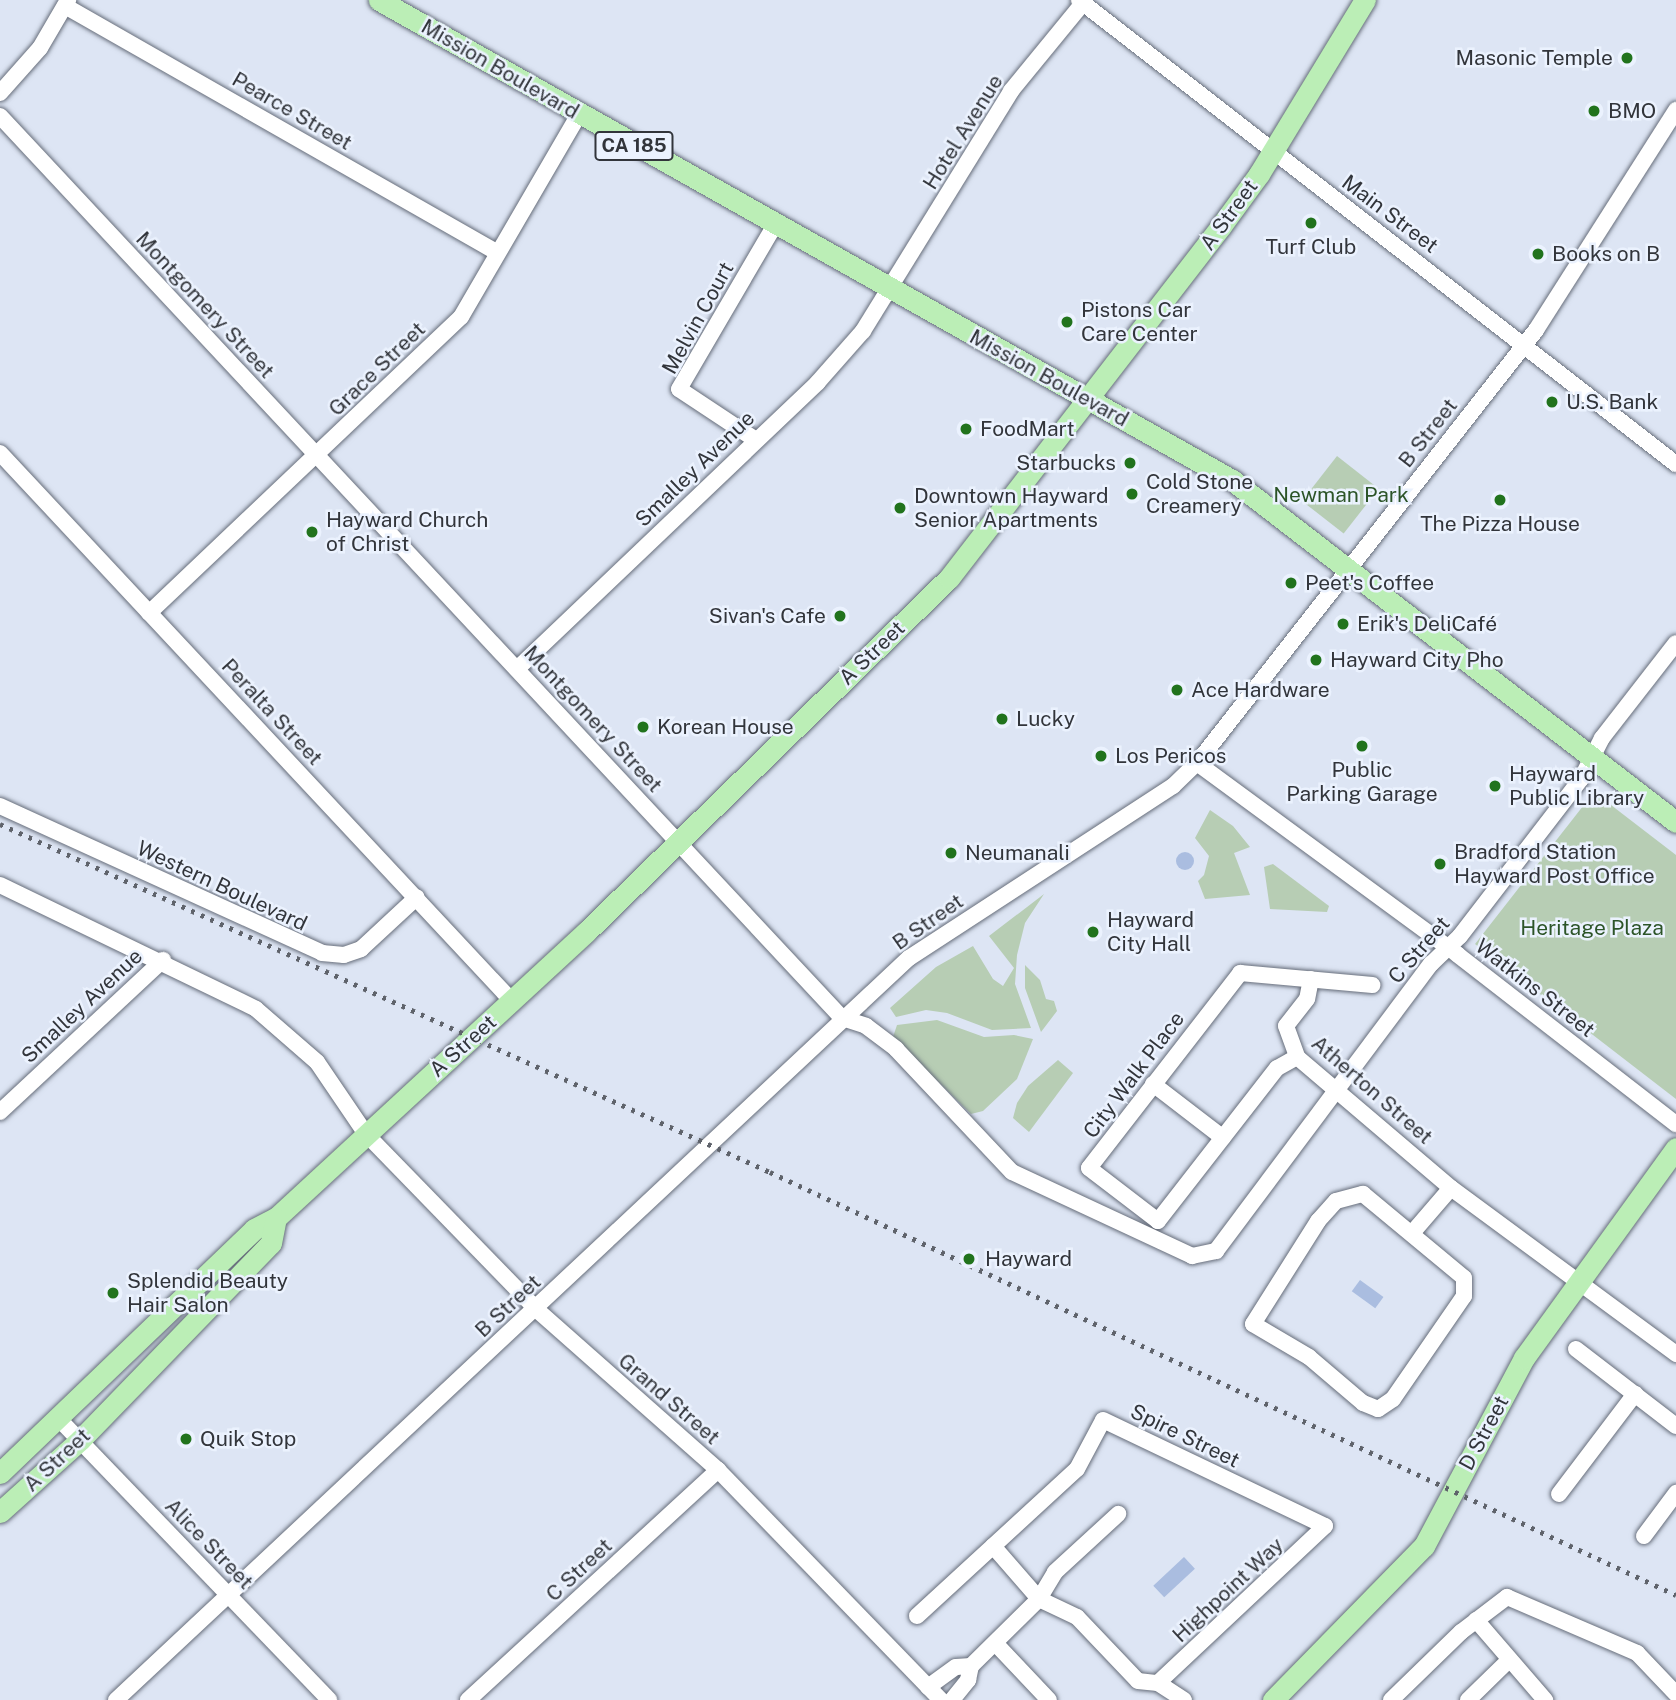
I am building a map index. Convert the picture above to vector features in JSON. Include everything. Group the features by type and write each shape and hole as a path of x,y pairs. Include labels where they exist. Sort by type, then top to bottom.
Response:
{"main road":[{"name":"Mission Boulevard","path":"379,0 1089,402 1232,480 1676,822"},
{"name":"A Street","path":"0,1473 254,1228 276,1218 512,1001 949,578 1089,402 1273,152 1364,0"},
{"name":"D Street","path":"1273,1700 1424,1546 1524,1358 1576,1282 1676,1148"},
{"name":"A Street","path":"0,1512 80,1440 271,1243 276,1218"}],"street":[{"name":"Main Street","path":"1081,2 1676,464"},
{"name":"Hotel Avenue","path":"890,290 1011,91 1081,2"},
{"path":"0,93 40,48 66,3"},
{"name":"Pearce Street","path":"66,3 498,253"},
{"name":"B Street","path":"116,1700 909,958 1173,786 1197,763 1524,345 1676,110"},
{"name":"Grace Street","path":"149,613 461,317 579,114"},
{"name":"Montgomery Street","path":"0,116 842,1018 866,1026 896,1049 1023,1178 1192,1256 1216,1251"},
{"name":"Melvin Court","path":"756,440 680,389 775,225"},
{"name":"Smalley Avenue","path":"518,668 756,440 863,331 890,290"},
{"name":"Peralta Street","path":"0,453 512,1001"},
{"name":"C Street","path":"1216,1251 1388,1021 1581,779 1592,758 1676,643"},
{"name":"Watkins Street","path":"1197,763 1448,947 1676,1124"},
{"name":"Western Boulevard","path":"0,806 322,953 344,955 361,949 417,897"},
{"path":"0,885 163,960 256,1009 317,1062 366,1134"},
{"name":"Smalley Avenue","path":"0,1112 163,960"},
{"name":"City Walk Place","path":"1297,1058 1277,1068 1158,1221 1089,1168 1240,973 1373,985"},
{"name":"Atherton Street","path":"1311,979 1307,999 1286,1026 1297,1058 1339,1090 1451,1188 1676,1354"},
{"path":"1153,1084 1223,1138"},
{"name":"Grand Street","path":"366,1134 536,1309 718,1470 938,1697"},
{"path":"1413,1232 1451,1188"},
{"path":"1363,1194 1413,1232 1464,1278 1464,1296 1393,1399 1378,1409 1363,1403 1309,1357 1253,1324 1288,1264 1336,1201 1363,1194"},
{"path":"1576,1349 1670,1422 1676,1403"},
{"path":"1559,1494 1635,1394"},
{"name":"Alice Street","path":"58,1418 329,1700"},
{"name":"Spire Street","path":"993,1546 1077,1469 1103,1420 1325,1526"},
{"name":"C Street","path":"468,1700 718,1470"},
{"path":"1644,1536 1676,1493"},
{"path":"938,1697 968,1680 971,1666 1039,1599 1055,1572 1118,1514"},
{"name":"Highpoint Way","path":"1158,1683 1325,1526"},
{"path":"917,1616 993,1546 1039,1599 1077,1617 1138,1681 1158,1683 1184,1700"},
{"path":"1391,1700 1476,1620 1507,1597 1637,1653 1676,1694"},
{"path":"1476,1620 1508,1661 1545,1700"},
{"path":"996,1644 1049,1700"},
{"path":"1468,1700 1508,1661"},
{"path":"938,1697 956,1667 971,1666"},
{"path":"1158,1683 1166,1700"}],"green space":[{"name":"Newman Park","path":"1337,456 1379,489 1344,534 1302,501"},
{"name":"Heritage Plaza","path":"1594,792 1676,855 1676,1099 1475,944"},
{"path":"1210,810 1233,826 1250,847 1234,853 1250,895 1205,899 1198,881 1204,875 1209,856 1195,838"},
{"path":"1273,864 1329,906 1327,912 1270,909 1264,867"},
{"path":"1044,894 1025,923 1017,955 1015,984 1031,1028 992,1030 947,1013 926,1010 896,1017 890,1008 936,967 973,946 993,979 1003,986 1014,968 989,936"},
{"path":"1025,965 1040,980 1046,999 1054,1001 1057,1011 1041,1032 1025,988"},
{"path":"937,1020 984,1037 1014,1035 1033,1039 1017,1079 983,1111 971,1114 893,1037 897,1025"},
{"path":"1058,1060 1073,1073 1029,1132 1013,1118 1017,1103 1028,1086"}],"water":[{"path":"1185,852 1191,855 1194,861 1191,867 1185,870 1179,867 1176,861 1179,855"},
{"path":"1360,1280 1383,1297 1375,1308 1352,1291"},
{"path":"1184,1557 1195,1569 1164,1597 1153,1586"}],"railway":[{"path":"0,824 770,1172 1676,1595"}],"place":[{"name":"Masonic Temple","path":"1627,58"},
{"name":"BMO","path":"1594,111"},
{"name":"Turf Club","path":"1311,223"},
{"name":"Books on B","path":"1538,254"},
{"name":"Pistons Car Care Center","path":"1067,322"},
{"name":"U.S. Bank","path":"1552,402"},
{"name":"FoodMart","path":"966,429"},
{"name":"Starbucks","path":"1130,463"},
{"name":"Cold Stone Creamery","path":"1132,494"},
{"name":"The Pizza House","path":"1500,500"},
{"name":"Downtown Hayward Senior Apartments","path":"900,508"},
{"name":"Hayward Church of Christ","path":"312,532"},
{"name":"Peet's Coffee","path":"1291,583"},
{"name":"Sivan's Cafe","path":"840,616"},
{"name":"Erik's DeliCafé","path":"1343,624"},
{"name":"Hayward City Pho","path":"1316,660"},
{"name":"Ace Hardware","path":"1177,690"},
{"name":"Lucky","path":"1002,719"},
{"name":"Korean House","path":"643,727"},
{"name":"Public Parking Garage","path":"1362,746"},
{"name":"Los Pericos","path":"1101,756"},
{"name":"Hayward Public Library","path":"1495,786"},
{"name":"Neumanali","path":"951,853"},
{"name":"Bradford Station Hayward Post Office","path":"1440,864"},
{"name":"Hayward City Hall","path":"1093,932"},
{"name":"Hayward","path":"969,1259"},
{"name":"Splendid Beauty Hair Salon","path":"113,1293"},
{"name":"Quik Stop","path":"186,1439"}]}
